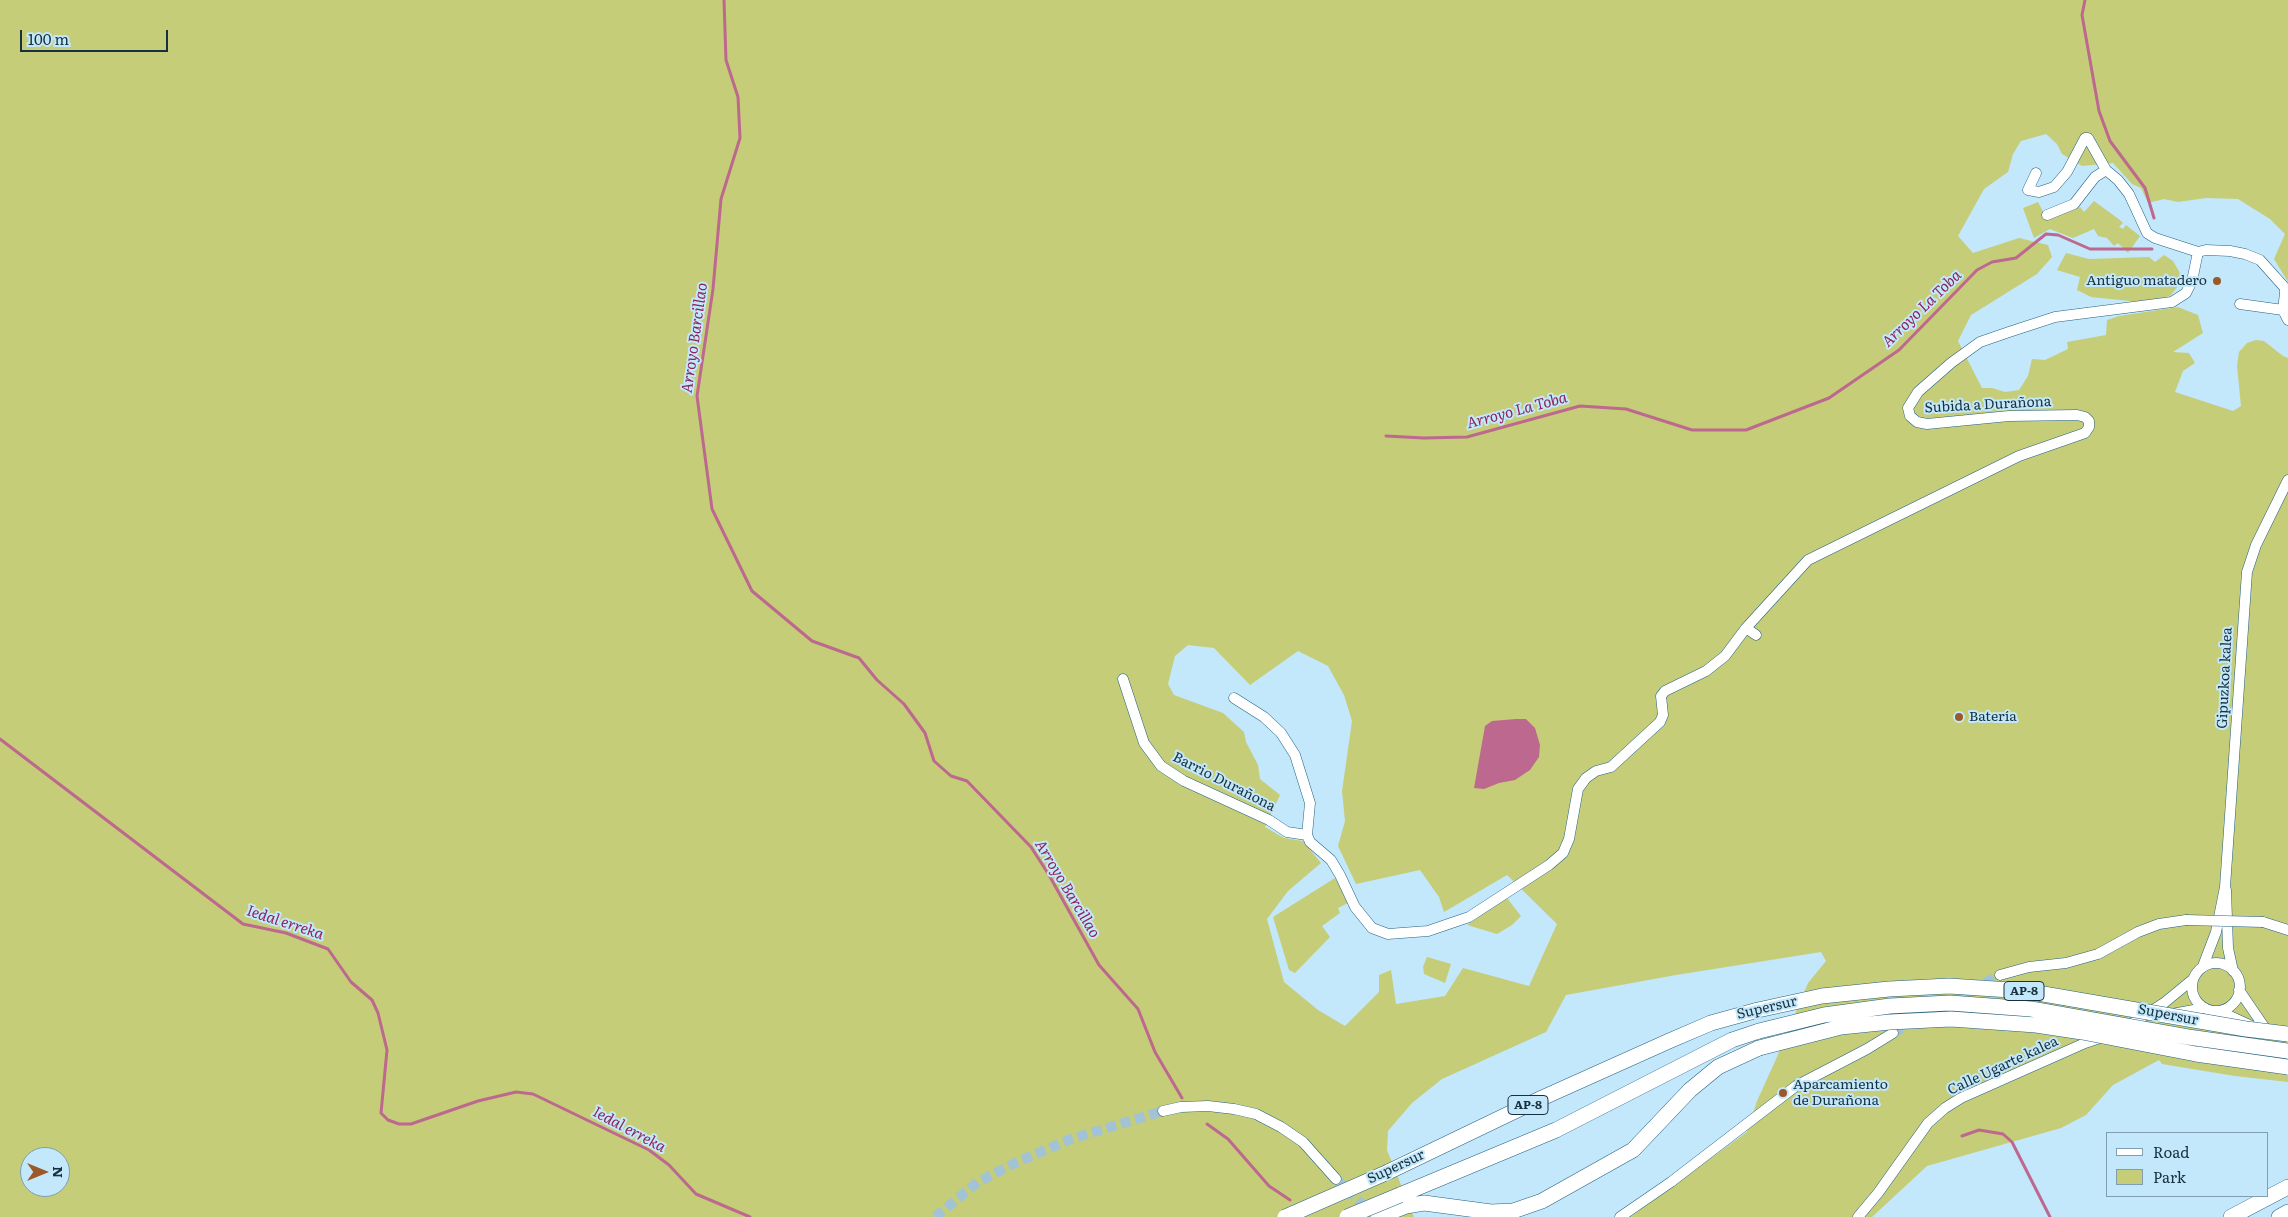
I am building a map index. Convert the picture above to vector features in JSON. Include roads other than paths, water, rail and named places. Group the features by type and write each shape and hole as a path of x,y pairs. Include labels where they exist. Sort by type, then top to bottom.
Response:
{"highway":[{"name":"Supersur","path":"1285,1217 1388,1172 1542,1098 1711,1023 1758,1010 1822,996 1889,989 1949,986 2026,991 2246,1029 2288,1034"},
{"name":"Supersur","path":"1347,1217 1403,1200 1556,1130 1732,1040 1824,1014 1890,1006 1950,1003 2031,1009 2188,1037 2288,1051"},
{"name":"AP-8","path":"1378,1217 1403,1200 1470,1210 1498,1212 1513,1211 1542,1200 1633,1150 1690,1090 1718,1067 1760,1048 1841,1027 1890,1022 1951,1020 2036,1025 2196,1054 2288,1067"},
{"path":"2231,1217 2288,1188"},
{"path":"2279,1217 2288,1212"}],"street":[{"path":"2036,173 2028,190 2039,192 2054,187 2068,172 2084,138 2088,138 2106,170 2118,180 2129,194 2147,233 2155,238 2198,252 2224,250 2245,254 2260,260 2286,288 2283,310 2288,320"},
{"path":"2047,215 2074,204 2095,177 2106,170"},
{"name":"Subida a Durañona","path":"1307,835 1310,842 1331,860 1355,907 1372,928 1388,934 1428,931 1469,917 1549,865 1563,853 1569,839 1578,789 1586,778 1596,771 1611,767 1660,722 1663,715 1661,696 1665,691 1706,671 1725,656 1746,628 1808,560 2019,456 2084,433 2089,427 2089,421 2085,417 2077,415 2010,416 1927,424 1917,422 1910,416 1908,408 1918,392 1951,363 1980,342 2055,317 2172,302 2186,292 2192,281 2198,252"},
{"path":"2240,304 2283,310"},
{"name":"Gipuzkoa kalea","path":"2225,887 2243,605 2247,572 2256,545 2288,480"},
{"path":"1746,628 1756,635"},
{"name":"Barrio Durañona","path":"1123,679 1144,743 1161,766 1184,781 1270,820 1287,832 1307,835"},
{"path":"1234,698 1264,717 1275,728 1295,755 1310,803 1307,835"},
{"path":"2205,1008 2194,996 2192,980 2203,966 2216,932 2225,887"},
{"path":"2225,887 2228,896 2228,948 2233,971"},
{"path":"2000,975 2029,967 2066,963 2098,954 2138,932 2159,924 2186,920 2263,922 2288,930"},
{"path":"2203,966 2219,963 2233,971 2237,976 2239,990 2267,1031"},
{"name":"Calle Ugarte kalea","path":"1858,1217 1878,1193 1928,1123 1945,1108 1961,1098 2076,1047 2115,1034 2142,1018 2192,980"},
{"path":"2219,1011 2232,1004 2239,990"},
{"path":"2142,1018 2205,1008 2219,1011 2267,1031 2288,1044"},
{"path":"1620,1217 1671,1182 1796,1086 1867,1049 1893,1033"},
{"path":"1163,1111 1181,1107 1208,1106 1256,1114 1281,1127 1303,1142 1336,1179"}],"waterway":[{"name":"Arroyo Barcillao","path":"724,0 726,60 738,97 740,138 721,199 713,289 697,396 712,509 752,591 812,641 859,658 877,680 904,704 925,733 934,761 951,776 967,781 1031,847 1049,875 1099,965 1138,1009 1155,1052 1182,1098"},
{"path":"2085,0 2082,15 2099,111 2110,141 2145,188 2154,218"},
{"name":"Arroyo La Toba","path":"1386,436 1424,438 1467,437 1580,406 1626,409 1692,430 1746,430 1829,398 1899,350 1977,270 1992,262 2016,258 2046,234 2058,235 2090,249 2152,249"},
{"name":"Iedal erreka","path":"0,739 243,924 286,933 328,949 351,982 372,1000 378,1013 387,1050 381,1113 388,1120 399,1124 411,1124 478,1101 516,1092 533,1094 649,1150 669,1165 696,1194 750,1217"},
{"name":"Arroyo Barcillao","path":"1207,1124 1228,1139 1269,1186 1290,1200"},
{"path":"1962,1136 1979,1130 2003,1134 2012,1142 2050,1217"}],"tunnel":[{"path":"1893,1033 2000,975"},
{"path":"935,1217 978,1182 1017,1162 1071,1139 1163,1111"},
{"path":"1336,1179 1369,1211"}],"place":[{"name":"Antiguo matadero","path":"2217,281"},
{"name":"Batería","path":"1959,717"},
{"name":"Aparcamiento de Durañona","path":"1783,1093"}]}
